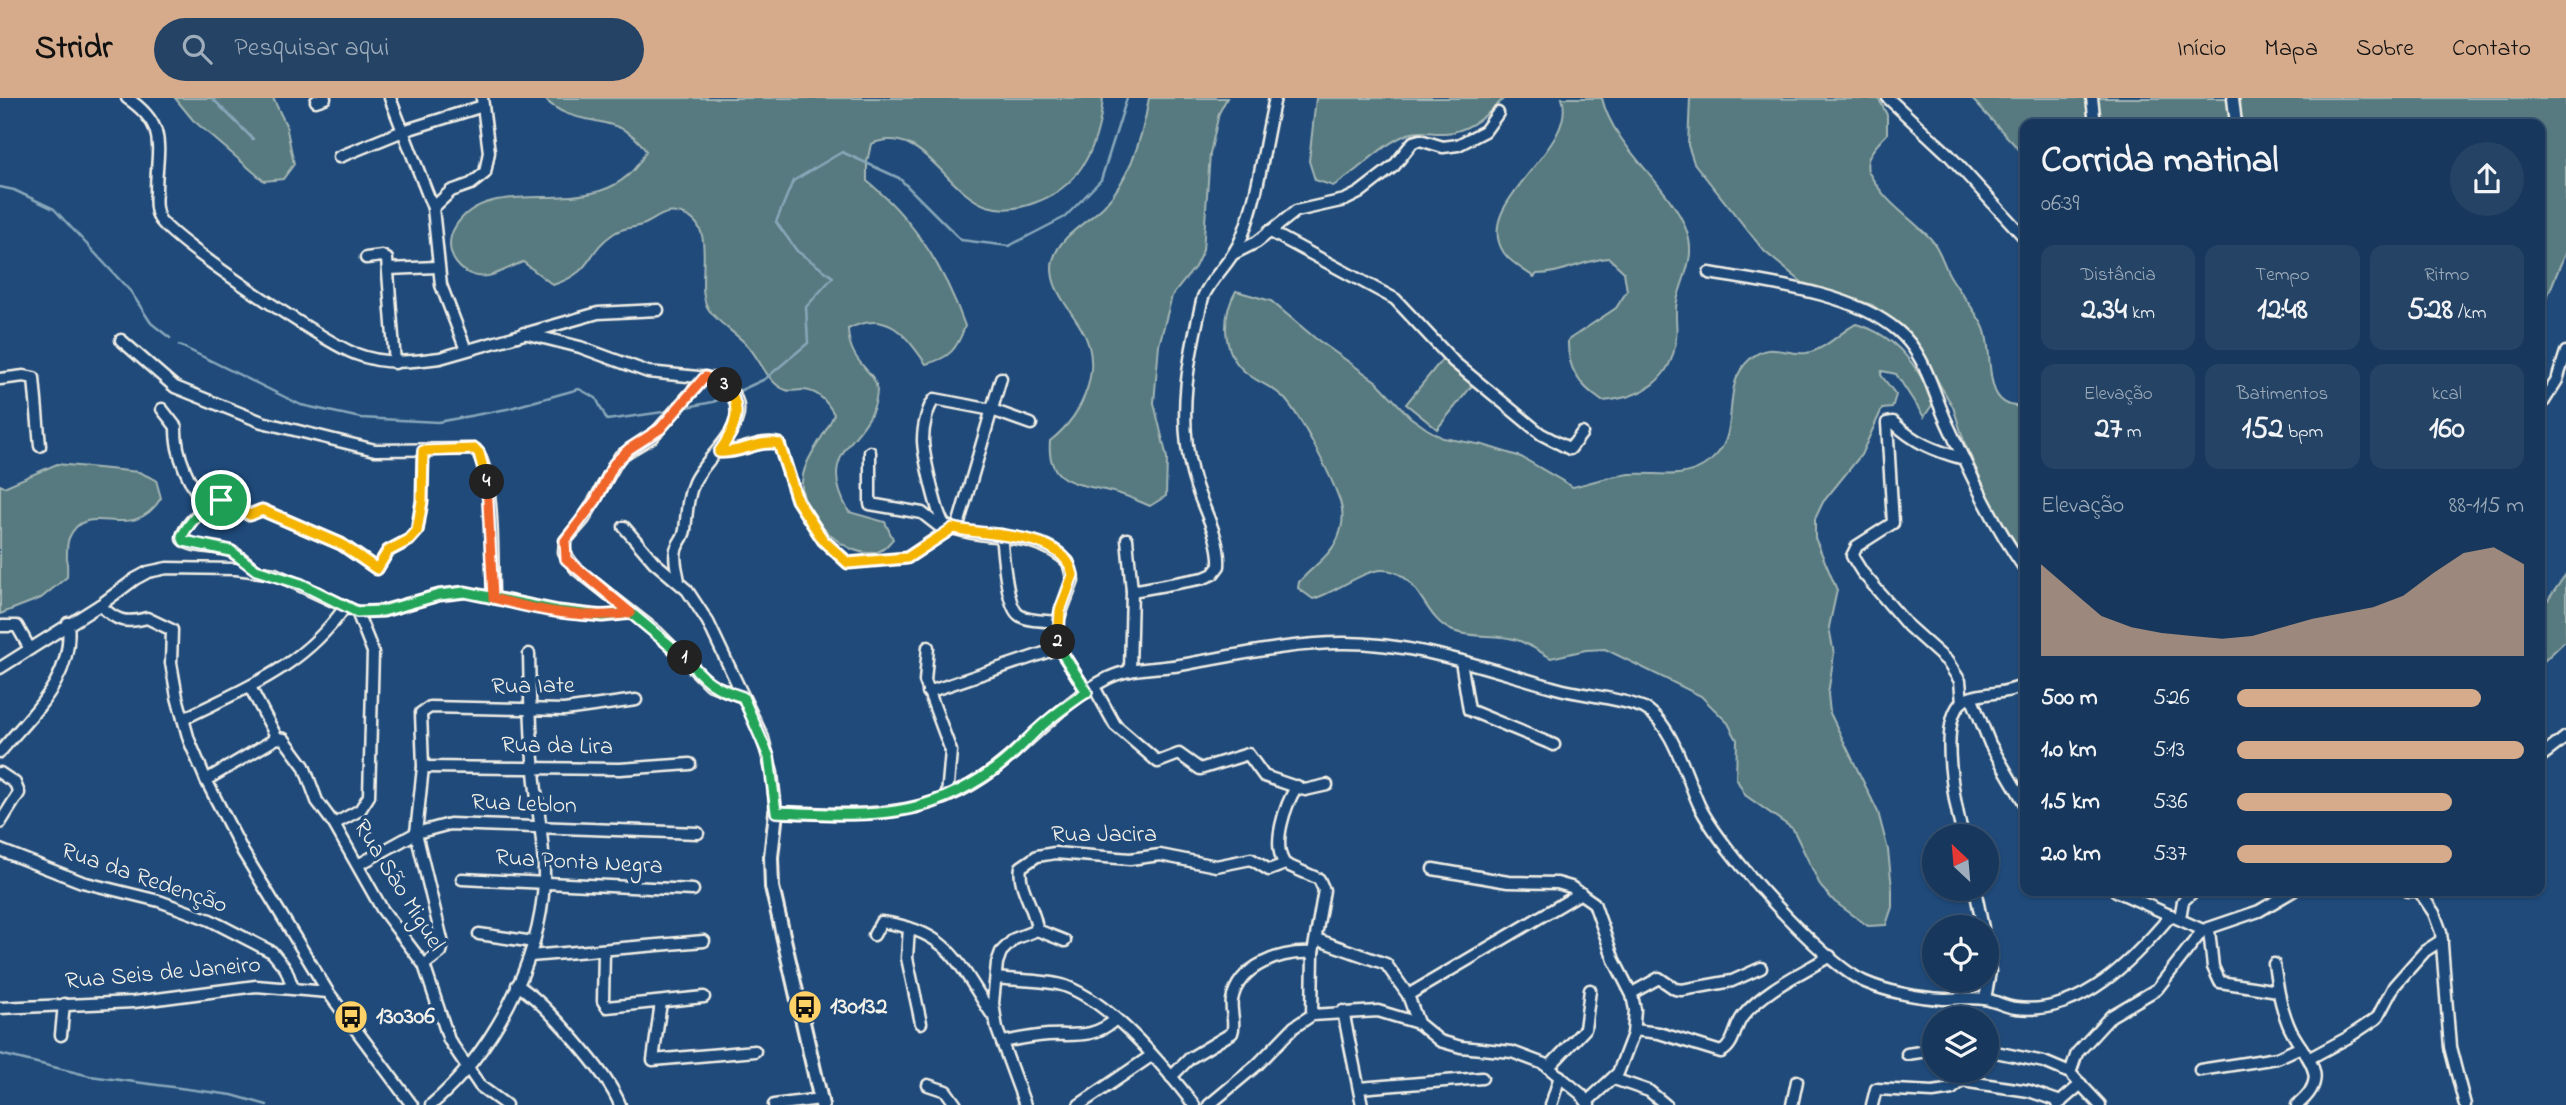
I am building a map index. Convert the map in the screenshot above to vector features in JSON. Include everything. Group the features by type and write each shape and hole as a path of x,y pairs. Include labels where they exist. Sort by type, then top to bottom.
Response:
{"street":[{"path":"127,98 144,112 157,129 159,145 156,208 164,225 192,250 340,346 370,359 395,363 440,358 598,313 658,310"},
{"path":"390,98 433,208 437,267 466,350"},
{"path":"1132,591 1204,578 1213,574 1219,565 1215,540 1191,471 1185,386 1203,297 1234,253 1246,225 1275,98"},
{"path":"1888,98 1949,155 2020,232"},
{"path":"2092,98 2094,119"},
{"path":"2233,98 2235,119"},
{"path":"339,157 483,102 489,152 485,173 471,184 451,191 433,208"},
{"path":"1234,253 1249,247 1286,216 1303,207 1345,200 1359,193 1394,166 1413,142 1420,140 1443,146 1458,145 1485,131 1498,113"},
{"path":"1269,231 1395,299 1454,362 1550,440 1570,449 1582,433"},
{"path":"366,258 385,257 395,363"},
{"path":"388,269 437,267"},
{"path":"1709,273 1823,296 1861,309 1898,331 1927,373 1964,459 2006,542 2020,562"},
{"path":"524,333 580,347 649,372 705,377 718,380 727,386 737,403 732,430 719,452 705,461 690,492 683,537 675,553 679,582"},
{"path":"121,340 175,387 262,422 375,450 471,448 479,453 490,500 493,598"},
{"path":"2545,399 2557,380 2566,352"},
{"path":"0,379 24,376 34,378 40,446"},
{"path":"705,377 660,429 629,449 614,464 596,500 565,541 566,559 669,643 709,684 718,690 743,697"},
{"path":"719,452 735,453 769,442 779,444 797,500 823,540 848,563 907,558 953,528 1001,378"},
{"path":"953,528 939,519 923,442 932,402 939,399 992,410 1031,424"},
{"path":"162,409 176,427 174,444 193,488 207,508"},
{"path":"1964,459 1935,451 1914,440 1893,422 1887,423 1893,523 1857,545 1852,556 1862,572 1908,626 1947,661 2020,795"},
{"path":"256,570 231,551 184,541 183,533 218,500 250,515 262,510 341,544 377,569 388,551 409,540 417,531 422,501 423,451"},
{"path":"870,452 870,503 914,510 930,517 939,527 1040,543 1068,562 1073,581 1058,622 1059,648 1115,725 1158,762 1179,754 1195,767 1207,769 1248,754 1262,774 1311,790 1327,785"},
{"path":"624,527 654,562 679,582 708,622 766,747 774,784 776,812 771,857 772,887 821,1102 774,1105"},
{"path":"1001,535 1010,594 1016,612 1024,618 1058,622"},
{"path":"1127,538 1132,591 1130,671"},
{"path":"0,668 100,605 135,579 158,569 256,570 301,584 357,612 383,611 453,592 558,611 602,616 631,613"},
{"path":"100,605 115,620 134,622 147,618 172,630 171,663 183,719 206,780 243,852 328,992 412,1105"},
{"path":"183,719 274,675 316,644 345,607"},
{"path":"334,824 360,810 369,796 373,652 357,612"},
{"path":"0,752 54,689 69,643 68,623"},
{"path":"0,626 17,626 30,649"},
{"path":"776,812 878,815 901,813 947,796 993,771 1061,710 1117,674 1264,650 1340,643 1376,645 1461,661 1576,694 1643,708 1665,728 1699,807 1716,836 1791,920 1830,956 1867,983 1931,998 1986,999 2017,1009 2030,1008 2074,996 2113,975 2175,916 2188,896"},
{"path":"928,647 925,673 928,692 951,751 947,796"},
{"path":"928,692 1059,648"},
{"path":"431,1105 468,1068 517,985 534,942 544,883 530,711 529,654"},
{"path":"1461,661 1469,710 1554,746"},
{"path":"1961,824 1951,775 1953,723 1967,700 2000,694 2020,686"},
{"name":"Rua São Miguel","path":"250,687 276,738 284,739 296,754 317,802 334,824 382,909 424,965 449,1040 480,1086 506,1105"},
{"name":"Rua Iate","path":"424,767 419,718 430,707 564,710 636,700"},
{"path":"2545,753 2566,737"},
{"path":"206,780 276,738"},
{"name":"Rua da Lira","path":"424,767 620,769 690,764"},
{"path":"424,767 416,833 440,930 442,952 424,965"},
{"path":"0,773 15,783 19,793 0,823"},
{"path":"1297,786 1283,812 1280,851 1285,864 1316,877 1323,885 1324,897 1312,953 1312,1015"},
{"name":"Rua Leblon","path":"358,865 416,833 450,824 471,822 698,833"},
{"name":"Rua da Redenção","path":"0,850 82,882 159,901 210,920 272,952 286,969 293,988"},
{"name":"Rua Jacira","path":"1037,930 1020,873 1021,867 1037,856 1074,853 1136,859 1160,855 1216,866 1244,859 1256,861 1269,870 1285,864"},
{"path":"1209,1105 1258,1064 1294,1027 1312,1015 1343,1011 1378,1011 1418,1023 1440,1041 1511,1052 1549,1067 1588,1103 1614,1079 1634,1030 1632,993 1614,960 1594,903 1580,893 1557,883 1508,883 1433,869"},
{"name":"Rua Ponta Negra","path":"462,878 693,890"},
{"path":"1408,995 1580,893"},
{"path":"2128,896 2206,930"},
{"path":"2070,1073 2077,1053 2111,1016 2157,989 2206,930 2259,911 2284,896"},
{"path":"2422,896 2438,922 2442,940 2450,1047 2465,1105"},
{"path":"874,935 881,922 909,928 926,933 959,960 994,1016 1025,1105"},
{"path":"909,928 907,958 921,1023"},
{"path":"994,1016 998,958 1004,948 1014,939 1037,930 1065,941"},
{"path":"2206,930 2213,967 2220,982 2278,991"},
{"path":"479,934 534,942"},
{"path":"1316,939 1386,964 1408,995 1418,1023"},
{"path":"2310,1058 2376,1018 2385,1007 2394,986 2425,951 2442,940"},
{"path":"530,956 704,941"},
{"path":"604,950 604,1005 611,1008 704,997"},
{"path":"1171,1077 1191,1058 1232,1033 1235,992 1253,970 1289,953 1312,953"},
{"path":"1634,1030 1659,1033 1721,1052 1732,1041 1745,1013 1830,956"},
{"path":"2274,964 2287,1022 2314,1069 2313,1087 2297,1105"},
{"path":"1632,993 1659,978 1675,989 1682,990 1732,981 1762,968"},
{"path":"996,978 1064,986 1095,1001 1116,1019 1194,1105"},
{"path":"517,985 531,994 562,1028 609,1085 620,1105"},
{"name":"Rua Seis de Janeiro","path":"0,1008 134,1002 256,986 328,992"},
{"path":"1549,1067 1585,1029 1590,990"},
{"path":"1986,999 1987,992"},
{"path":"661,1002 653,1060 755,1051"},
{"path":"61,1035 64,1004"},
{"path":"1343,1011 1362,1105"},
{"path":"1003,1042 1042,1036 1084,1036 1103,1030 1116,1019"},
{"path":"2200,1070 2277,1058 2301,1047"},
{"path":"1907,1054 1922,1052"},
{"path":"1999,1053 2044,1062 2070,1073 2100,1105"},
{"path":"1079,1105 1151,1056"},
{"path":"1551,1105 1560,1076"},
{"path":"1359,1088 1482,1079"},
{"path":"1614,1079 1649,1091 1665,1105"},
{"path":"1872,1105 1876,1089 1933,1092 1952,1089 1962,1081 2029,1091 2059,1103 2081,1084"},
{"path":"1792,1105 1797,1082"},
{"path":"928,1086 946,1091 956,1105"}],"green space":[{"path":"175,98 273,98 286,125 294,164 283,179 264,181 193,120"},
{"path":"544,98 1103,98 1092,148 1075,175 1050,196 1016,208 993,208 972,198 919,150 905,143 889,140 871,144 867,181 914,229 938,265 965,326 959,341 947,355 926,364 902,334 884,323 862,324 848,329 853,351 873,378 877,390 874,408 841,458 837,472 839,490 849,512 885,522 893,539 884,549 865,553 841,543 829,534 810,511 802,488 802,478 809,459 834,414 817,394 802,390 788,391 780,387 769,377 748,346 709,310 704,299 703,241 699,228 691,218 672,212 617,232 604,241 576,274 553,285 523,262 492,275 478,276 469,274 456,262 450,246 451,236 455,227 472,209 495,200 578,195 604,189 628,176 646,151 623,129 569,115"},
{"path":"1149,98 1227,98 1219,113 1210,154 1203,250 1195,267 1172,296 1159,345 1154,403 1167,458 1166,496 1150,506 1123,495 1068,480 1059,475 1050,456 1050,441 1062,430 1081,404 1087,389 1091,358 1081,328 1056,287 1053,260 1062,243 1104,206 1121,183 1139,141"},
{"path":"1316,98 1504,98 1470,126 1454,132 1413,133 1397,139 1333,186 1315,180 1309,161"},
{"path":"1562,98 1602,98 1618,133 1668,197 1689,239 1690,257 1677,301 1676,339 1668,366 1652,385 1616,399 1602,401 1581,382 1572,368 1568,340 1616,308 1627,291 1624,272 1609,258 1556,272 1537,274 1534,277 1507,257 1497,234 1501,215 1512,195 1555,137 1563,117"},
{"path":"1690,98 1879,99 1887,115 1887,134 1870,155 1868,171 1889,201 1921,229 1939,251 1950,276 1983,326 1994,389 2000,399 2010,405 2020,406 2020,549 1994,509 1965,444 1953,407 1914,341 1902,326 1872,305 1803,283 1765,252 1694,163 1688,145"},
{"path":"1971,98 2566,98 2566,251 2545,302 2545,119 2020,119 2020,151"},
{"path":"1236,291 1271,301 1315,338 1377,382 1410,417 1427,429 1443,438 1483,445 1521,457 1573,487 1623,475 1685,473 1703,466 1717,455 1725,442 1734,385 1740,371 1757,354 1770,350 1813,352 1856,324 1894,344 1913,364 1934,402 1924,417 1896,374 1882,371 1881,375 1896,395 1892,408 1882,409 1861,455 1823,502 1815,519 1815,538 1837,590 1829,627 1834,654 1828,694 1830,713 1878,812 1888,850 1892,888 1892,907 1886,925 1868,926 1835,902 1821,887 1793,829 1745,795 1736,778 1737,740 1728,723 1701,696 1605,649 1586,650 1551,658 1517,640 1453,631 1434,616 1413,586 1395,572 1374,571 1313,599 1298,588 1299,582 1335,544 1342,524 1341,506 1330,477 1298,417 1279,394 1242,369 1230,349 1226,326"},
{"path":"1444,357 1475,382 1437,429 1406,404"},
{"path":"57,464 139,472 156,480 161,498 149,512 136,519 87,521 77,526 68,542 67,577 41,598 0,614 0,485 4,487"},
{"path":"2566,574 2566,640 2545,660 2545,601"}],"waterway":[{"path":"212,98 253,139"},
{"path":"737,392 765,379 808,343 806,307 833,277 797,251 776,222 793,181 842,152 899,178 961,240 1009,246 1065,217 1101,180 1127,98"},
{"path":"0,187 14,190 54,209 131,292 151,323 170,338"},
{"path":"179,345 301,405 361,418 438,422 507,409 579,389 596,398 607,420 670,411"},
{"path":"682,408 713,402 729,395"},
{"path":"0,1054 90,1076 232,1095 267,1105"}],"place":[{"name":"130132","path":"805,1007"},
{"name":"130306","path":"351,1017"}],"route":[{"path":"221,500 205,509 189,525 182,536 184,541 231,551 256,570 301,584 357,612 383,611 439,595 465,592 527,607 558,611 602,616 631,613 659,633 709,684 718,690 743,697 755,719 769,757 776,812 878,815 901,813 929,803 993,771 1061,710 1087,692 1059,648 1058,620 1073,581 1072,568 1060,554 1026,539 953,528 918,554 907,558 880,563 848,563 823,540 797,500 779,444 769,442 735,453 719,452 732,430 738,408 736,399 727,386 718,380 705,377 652,437 620,456 584,519 565,541 566,559 631,613 615,616 602,616 527,607 493,598 490,500 479,453 475,449 423,451 422,501 417,531 409,540 388,551 377,569 341,544 262,510 250,515 221,500"}]}
